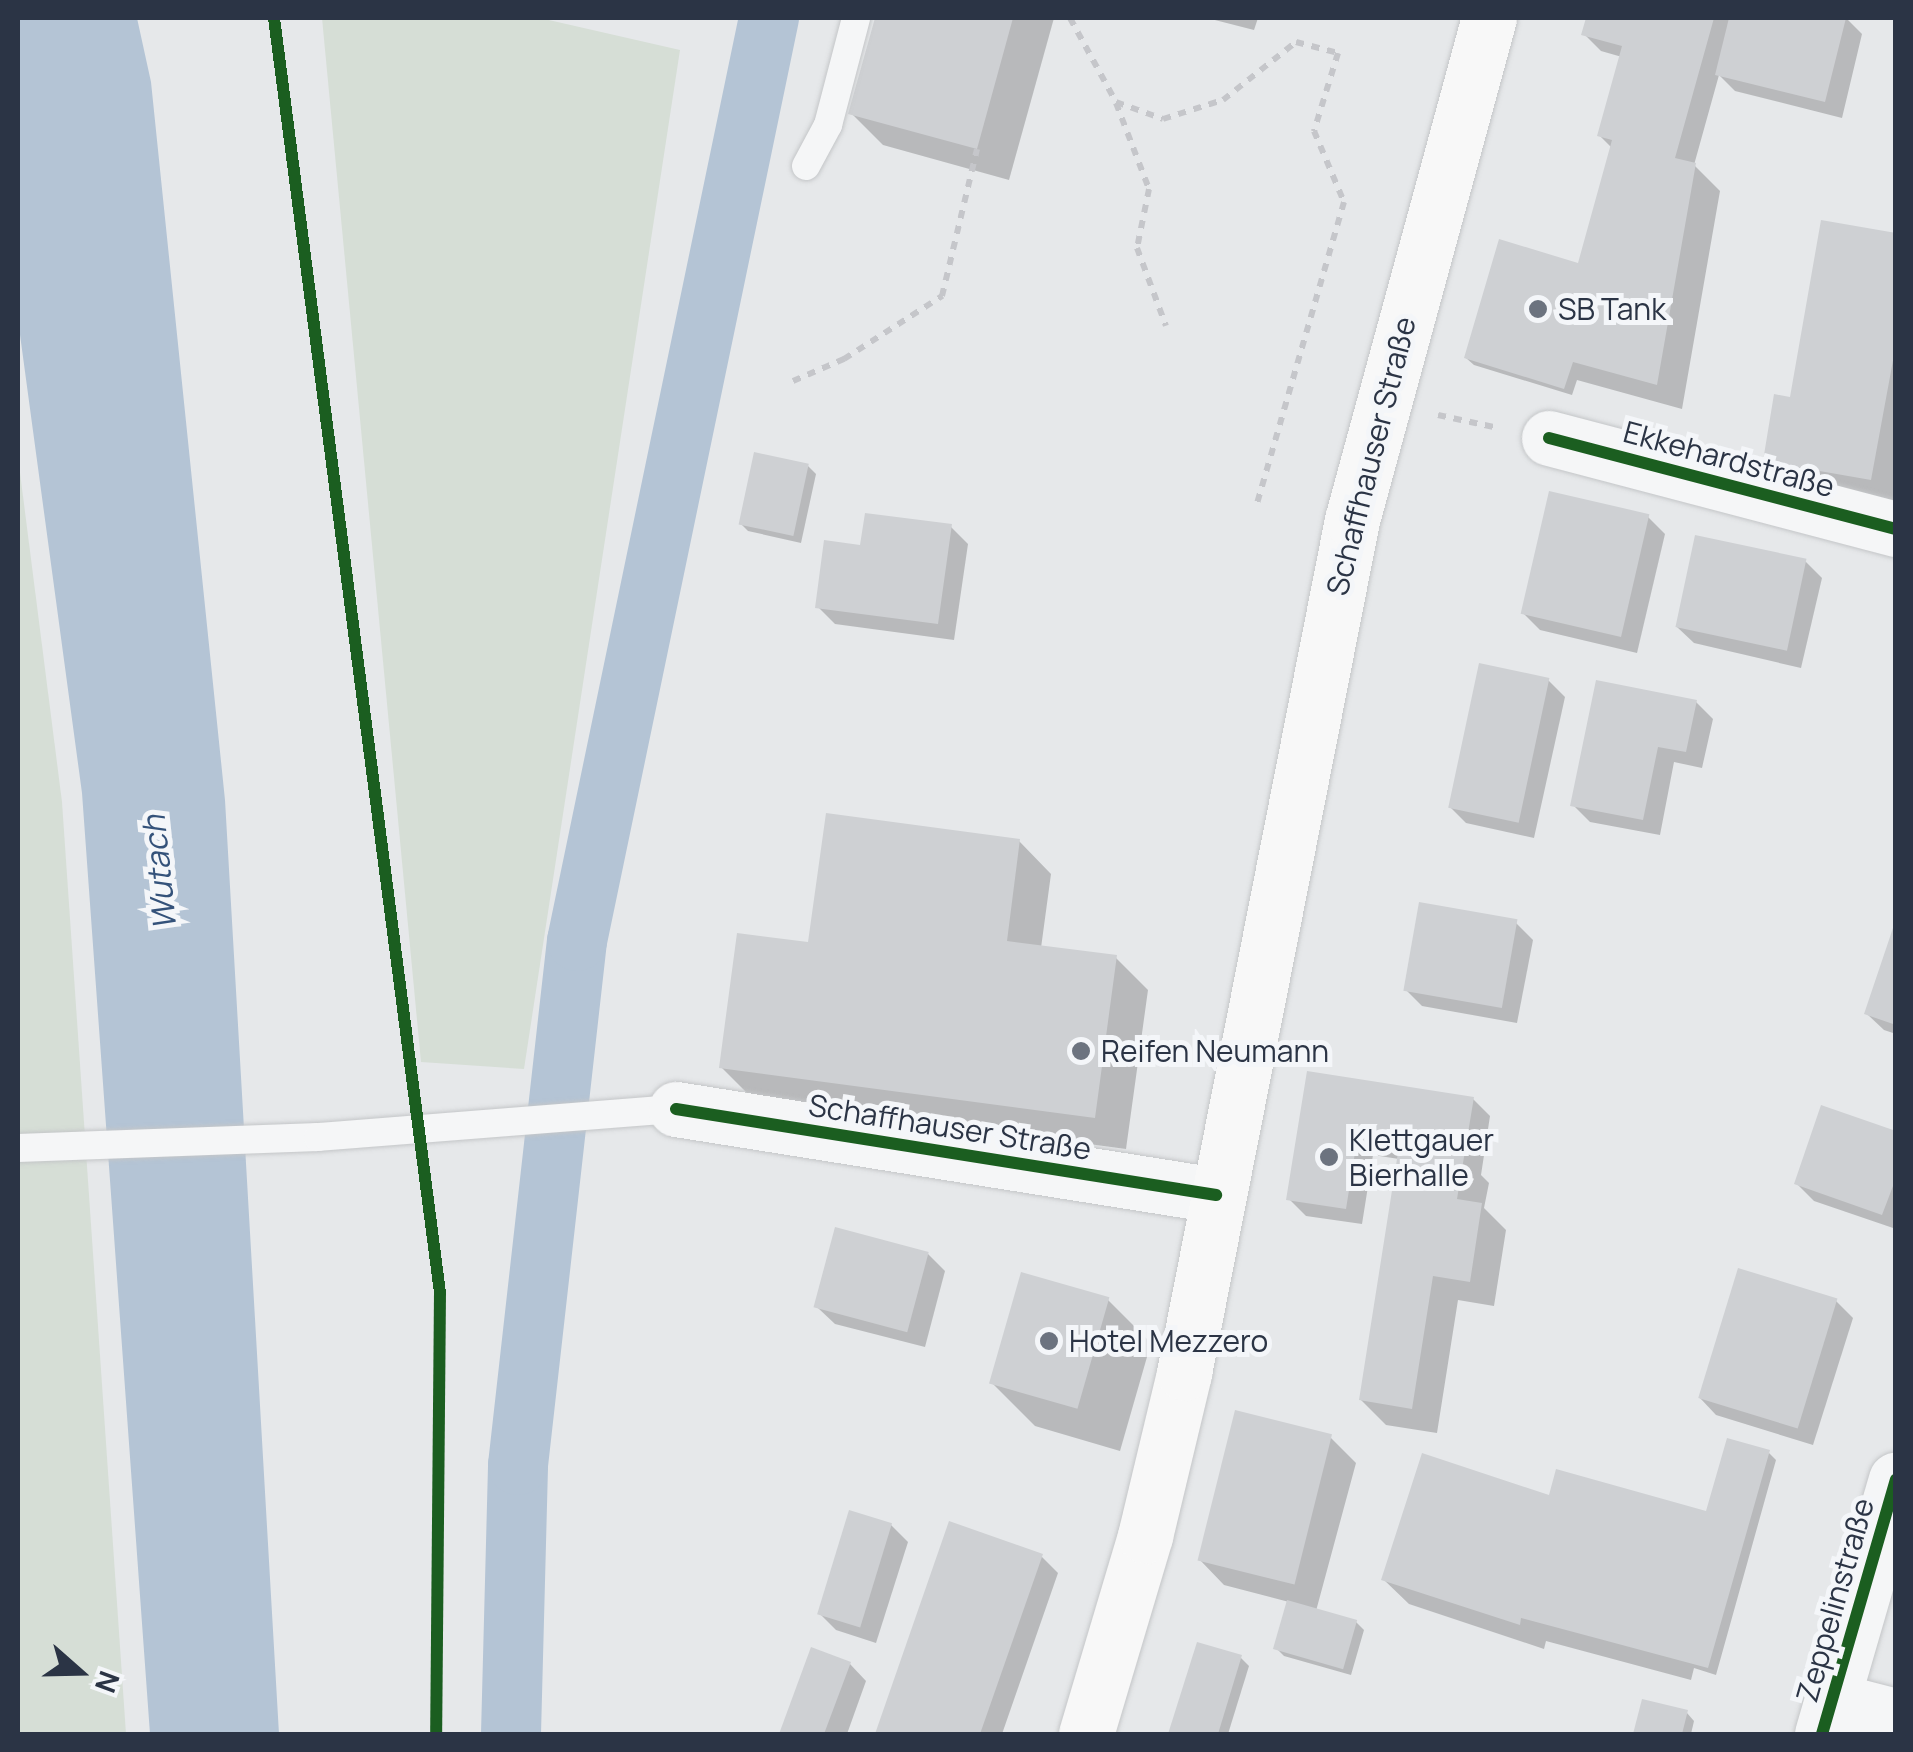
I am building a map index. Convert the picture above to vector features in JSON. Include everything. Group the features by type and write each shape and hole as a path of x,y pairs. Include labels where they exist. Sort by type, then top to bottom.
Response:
{"main road":[{"name":"Schaffhauser Straße","path":"1086,1734 1145,1536 1184,1373 1352,520 1489,18"}],"street":[{"name":"Ekkehardstraße","path":"1549,438 1896,529"},
{"name":"Schaffhauser Straße","path":"676,1109 1216,1195"},
{"name":"Zeppelinstraße","path":"1828,1717 1896,1480"},
{"path":"1828,1717 1896,1716"}],"lane":[{"path":"806,166 828,125 856,18"},
{"path":"18,1148 318,1137 676,1109"}],"path":[{"path":"1070,18 1116,102 1149,189 1137,248 1166,326"},
{"path":"1116,102 1164,119 1224,100 1296,42 1338,53 1314,130 1344,202 1256,507"},
{"path":"793,380 844,360 942,296 977,150"},
{"path":"1381,403 1549,438"}],"shaded area":[{"path":"322,18 540,18 680,50 524,1069 421,1062"},
{"path":"18,457 62,802 126,1734 18,1734"}],"water":[{"name":"Wutach","path":"18,18 137,18 151,82 225,800 279,1734 150,1734 82,793 18,320"}],"building":[{"path":"875,18 1013,18 977,149 848,114"},
{"path":"1586,18 1714,18 1675,158 1696,163 1657,385 1573,362 1564,389 1464,358 1499,239 1578,263 1612,140 1597,136 1622,46 1581,35"},
{"path":"1729,18 1846,18 1825,102 1715,75"},
{"path":"1821,220 1896,233 1896,344 1871,480 1763,461 1774,394 1790,397"},
{"path":"754,452 809,464 793,536 739,524"},
{"path":"1549,491 1649,514 1621,637 1521,614"},
{"path":"865,513 952,524 938,624 815,608 824,540 860,545"},
{"path":"1695,535 1807,559 1787,651 1675,627"},
{"path":"1479,663 1549,678 1519,823 1448,808"},
{"path":"1596,680 1697,700 1686,752 1658,747 1643,820 1570,806"},
{"path":"826,813 1020,839 1007,941 1117,955 1095,1118 719,1068 737,933 808,942"},
{"path":"1419,902 1517,919 1502,1008 1403,991"},
{"path":"1896,922 1896,1025 1864,1014"},
{"path":"1307,1071 1474,1097 1457,1199 1482,1203 1470,1282 1433,1276 1412,1409 1359,1400 1399,1146 1357,1140 1346,1209 1286,1200"},
{"path":"1821,1105 1896,1131 1896,1178 1882,1215 1794,1184"},
{"path":"835,1227 929,1252 907,1332 814,1307"},
{"path":"1738,1268 1837,1298 1798,1428 1698,1398"},
{"name":"Hotel Mezzero","path":"1021,1272 1109,1297 1077,1409 989,1384"},
{"path":"1235,1410 1332,1434 1295,1585 1198,1560"},
{"path":"1727,1438 1770,1450 1708,1668 1521,1618 1520,1625 1381,1580 1422,1453 1549,1495 1556,1469 1706,1511"},
{"path":"849,1510 892,1523 860,1627 817,1614"},
{"path":"949,1521 1043,1554 980,1734 875,1734"},
{"path":"1287,1600 1357,1620 1343,1669 1273,1649"},
{"path":"1197,1642 1242,1655 1218,1734 1168,1734"},
{"path":"811,1647 851,1662 824,1734 779,1734"},
{"path":"1642,1699 1688,1710 1682,1734 1633,1734"}],"waterway":[{"path":"511,1734 518,1465 577,941 769,18"}],"cycle path":[{"path":"274,18 440,1292 436,1734"},
{"path":"1549,438 1896,529"},
{"path":"676,1109 1216,1195"},
{"path":"1822,1734 1896,1480"}],"place":[{"name":"SB Tank","path":"1538,309"},
{"name":"Reifen Neumann","path":"1081,1051"},
{"name":"Klettgauer Bierhalle","path":"1329,1157"},
{"name":"Hotel Mezzero","path":"1049,1341"}]}
